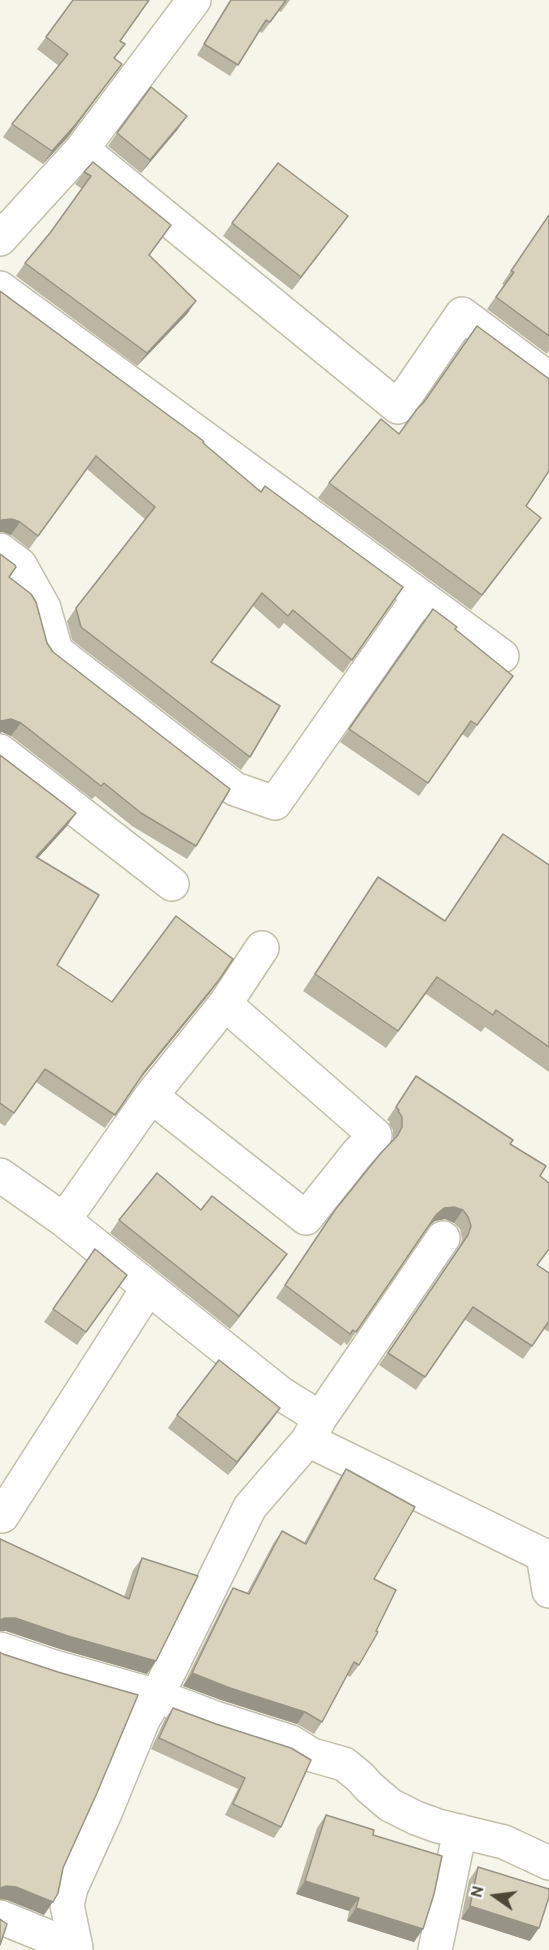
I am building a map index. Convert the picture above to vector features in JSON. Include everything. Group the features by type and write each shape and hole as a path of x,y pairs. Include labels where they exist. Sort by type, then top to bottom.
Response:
{"street":[{"path":"0,239 82,149 194,0"},
{"path":"82,149 398,406 462,314 549,379"},
{"path":"0,288 502,656"},
{"path":"0,550 20,565 44,608 56,651 235,789 276,803 420,596"},
{"path":"0,752 172,884"},
{"path":"64,1220 152,1096 225,1004 262,948"},
{"path":"152,1096 306,1218 375,1135 225,1004"},
{"path":"0,1175 64,1220 280,1393 314,1429 543,1555 549,1591"},
{"path":"76,1949 68,1905 71,1888 144,1720 250,1507 314,1429 443,1238"},
{"path":"2,1516 148,1288"},
{"path":"0,1649 157,1696 215,1718 291,1742 312,1755 344,1764 390,1805 416,1818 504,1842 549,1863"},
{"path":"435,1950 460,1831"},
{"path":"0,1917 76,1949"}],"building":[{"path":"73,0 149,0 120,41 125,44 114,58 122,64 52,151 12,124 68,54 46,37"},
{"path":"231,0 286,0 270,22 266,20 238,65 204,44"},
{"path":"151,87 187,116 150,160 117,133"},
{"path":"93,162 171,225 149,255 196,301 147,353 25,263 91,176 84,172"},
{"path":"278,163 348,216 301,277 232,223"},
{"path":"549,215 549,336 496,297"},
{"path":"0,291 202,440 261,492 265,486 403,587 352,660 293,610 288,616 262,593 211,662 280,706 250,757 81,627 76,608 155,507 96,456 38,536 20,522 12,519 0,521"},
{"path":"477,326 549,379 549,471 526,506 541,518 482,595 329,483 381,419 399,434"},
{"path":"0,554 16,567 9,577 31,594 36,602 47,643 53,652 230,789 196,846 141,813 104,783 101,786 21,723 11,719 0,722"},
{"path":"433,609 513,676 477,725 471,721 428,783 349,729"},
{"path":"0,755 76,813 36,857 99,895 57,965 112,1002 176,916 233,959 219,980 145,1071 115,1115 45,1069 14,1113 0,1103"},
{"path":"503,834 549,865 549,1047 496,1010 493,1015 437,977 398,1031 315,974 378,877 445,921"},
{"path":"416,1076 513,1140 510,1144 546,1166 540,1176 549,1183 549,1249 537,1265 549,1273 549,1321 532,1346 473,1307 425,1377 388,1353 468,1235 471,1226 463,1210 454,1207 444,1208 436,1215 356,1332 353,1330 350,1334 285,1285 335,1210 398,1135 402,1127 402,1117 396,1107"},
{"path":"157,1173 201,1210 212,1196 287,1254 239,1316 119,1220"},
{"path":"95,1249 127,1275 86,1332 53,1309"},
{"path":"219,1360 280,1408 237,1462 177,1415"},
{"path":"346,1469 415,1507 374,1579 396,1590 376,1631 378,1632 359,1665 354,1662 322,1722 305,1712 192,1673 233,1588 249,1594 282,1531 306,1544"},
{"path":"0,1539 129,1599 142,1558 198,1576 156,1661 15,1618 0,1620"},
{"path":"0,1652 58,1672 138,1695 63,1868 58,1893 53,1902 16,1887 0,1888"},
{"path":"173,1708 291,1748 311,1760 281,1827 233,1804 245,1778 159,1738"},
{"path":"326,1815 374,1830 373,1835 442,1856 434,1894 423,1929 356,1908 359,1898 305,1881"},
{"path":"478,1867 549,1889 549,1897 539,1928 470,1906"},
{"path":"0,1919 7,1924 0,1945"}]}
